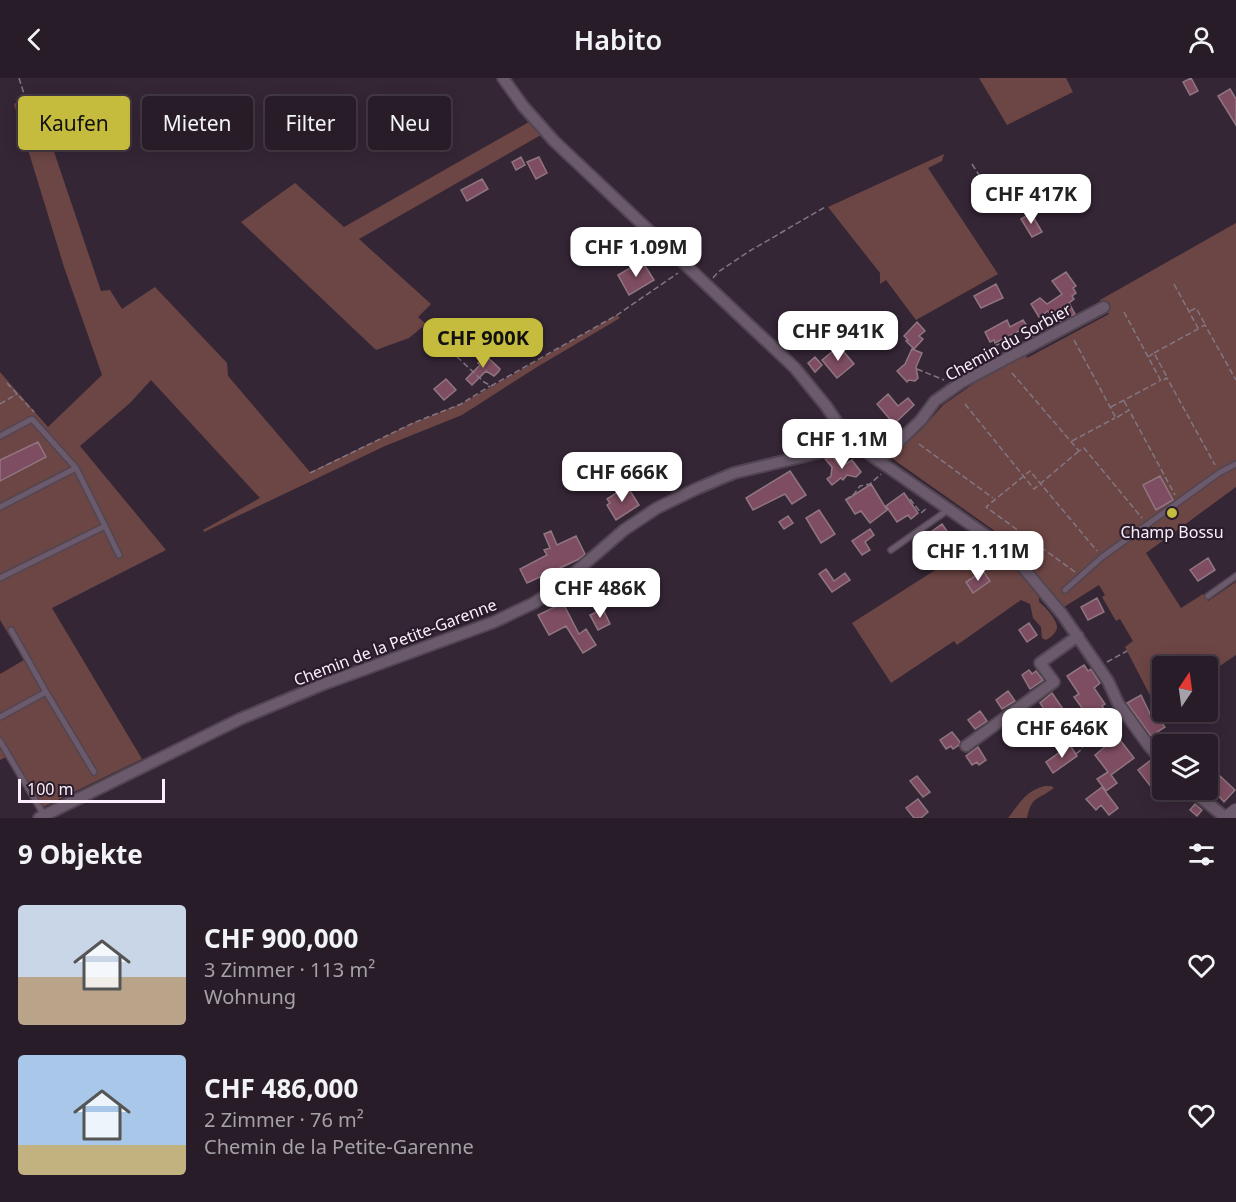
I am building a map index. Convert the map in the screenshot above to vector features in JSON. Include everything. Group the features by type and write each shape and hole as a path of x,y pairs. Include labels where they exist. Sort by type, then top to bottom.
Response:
{"main road":[{"path":"1227,818 1236,811"}],"street":[{"path":"503,78 523,106 554,141 795,368 826,406 849,440 1012,555 1038,584 1078,636 1108,681 1120,706 1152,749"},
{"name":"Chemin du Sorbier","path":"883,463 936,401 957,386 999,361 1029,348 1104,308"},
{"name":"Chemin de la Petite-Garenne","path":"41,817 240,719 324,684 494,622 534,603 558,587 624,530 657,508 696,489 744,469 830,450 849,440"},
{"path":"966,746 1054,682 1040,663 1078,636"},
{"path":"1204,800 1227,818"}],"lane":[{"path":"0,435 32,419 76,468 119,555"},
{"path":"1065,590 1102,557 1219,473 1236,464"},
{"path":"0,507 76,468"},
{"path":"891,550 949,509"},
{"path":"0,578 105,526"},
{"path":"1208,596 1236,576"},
{"path":"11,630 94,772"},
{"path":"0,717 46,692"},
{"path":"0,741 41,817"}],"path":[{"path":"20,78 25,96"},
{"path":"972,164 996,201 1003,206 1023,209"},
{"path":"706,285 731,262 825,207"},
{"path":"310,472 413,423 461,404 617,315 686,267"},
{"path":"1174,284 1198,328"},
{"path":"1189,311 1196,308 1236,380"},
{"path":"1124,312 1161,381"},
{"path":"1148,357 1205,325"},
{"path":"424,326 491,386"},
{"path":"1074,340 1116,418"},
{"path":"999,361 992,347 1004,342"},
{"path":"1154,353 1219,473"},
{"path":"917,369 957,386"},
{"path":"1012,373 1079,451"},
{"path":"1111,408 1167,378"},
{"path":"8,382 36,415 32,419"},
{"path":"0,404 18,394"},
{"path":"1124,401 1178,503"},
{"path":"965,404 1034,489 1084,447 1148,525"},
{"path":"1071,442 1130,410"},
{"path":"919,444 995,500"},
{"path":"845,500 860,486 870,484 878,478 883,463"},
{"path":"1081,576 986,507 1030,471 1102,557"},
{"path":"910,499 921,513 937,501"},
{"path":"1109,661 1127,651"},
{"path":"1076,754 1082,749 1085,731 1120,706"}],"shaded area":[{"path":"979,78 1066,78 1073,92 1007,125"},
{"path":"18,101 18,117 14,104"},
{"path":"529,122 541,135 359,239 431,304 418,317 426,324 409,338 376,350 241,222 295,183 344,227"},
{"path":"28,150 53,150 101,291 110,290 122,309 155,287 227,363 228,376 310,472 413,423 461,404 617,315 620,318 462,415 385,446 204,532 203,530 260,498 151,380 130,403 80,446 166,550 52,608 142,759 37,810 6,757 0,760 0,674 24,660 0,620 0,372 48,427 102,375 64,267"},
{"path":"944,154 942,161 928,168 998,274 916,320 886,280 880,284 880,273 828,207"},
{"path":"1236,223 1236,487 1146,553 1181,608 1203,594 1208,601 1236,582 1236,655 1218,667 1218,656 1152,656 1152,699 1125,647 1133,641 1120,619 1116,621 1102,597 1105,595 1099,585 1064,607 1017,551 992,529 890,457 921,430 943,405 973,384 971,380 1025,354 1027,358 1109,314 1100,300"},
{"path":"984,539 1018,568 1034,586 1039,602 1048,610 1057,625 1055,632 1046,640 1042,638 1041,627 1033,618 1030,604 1021,600 957,645 954,641 891,683 852,623"},
{"path":"1045,786 1054,788 1033,802 1027,818 1008,818 1028,794"}],"building":[{"path":"1191,78 1198,91 1190,95 1183,82"},
{"path":"1230,89 1236,99 1236,125 1218,96"},
{"path":"521,157 525,165 516,170 512,162"},
{"path":"539,157 547,173 536,179 527,162"},
{"path":"482,179 488,189 467,201 461,190"},
{"path":"1031,213 1042,232 1032,237 1021,219"},
{"path":"642,261 654,280 629,295 618,275"},
{"path":"1066,272 1076,286 1073,288 1076,293 1072,296 1074,299 1069,303 1075,314 1057,323 1048,311 1039,317 1031,304 1040,298 1047,304 1062,294 1052,281"},
{"path":"996,284 1003,298 981,308 974,296"},
{"path":"1007,320 1010,327 1023,320 1034,336 1027,339 1021,330 995,343 994,340 990,342 985,332"},
{"path":"917,322 925,331 919,336 923,339 914,349 904,336"},
{"path":"839,346 854,364 837,378 822,360"},
{"path":"912,349 922,353 916,367 918,378 907,382 897,371 905,364"},
{"path":"483,353 500,369 494,376 486,371 472,385 466,379 480,365 477,358"},
{"path":"815,357 822,365 815,372 808,363"},
{"path":"446,379 456,390 444,400 434,389"},
{"path":"888,394 898,406 908,398 914,405 894,424 877,404"},
{"path":"38,442 46,457 0,481 0,460"},
{"path":"833,457 841,467 852,460 861,472 856,477 847,475 843,480 841,478 832,485 827,479 831,476 832,467 825,459"},
{"path":"790,471 806,495 792,504 785,494 753,510 746,498"},
{"path":"1160,476 1173,500 1156,510 1143,485"},
{"path":"871,484 887,510 870,523 861,511 855,514 846,500"},
{"path":"627,486 639,505 616,520 607,505 610,503 607,499"},
{"path":"904,493 918,513 911,519 908,515 897,522 886,506"},
{"path":"819,510 835,534 821,543 806,518"},
{"path":"788,516 793,523 784,529 779,522"},
{"path":"942,524 954,541 943,548 931,532"},
{"path":"870,529 874,535 865,542 870,550 862,555 852,541"},
{"path":"551,531 557,545 576,536 585,554 560,568 561,571 544,579 542,576 527,583 520,569 547,555 544,550 550,548 544,534"},
{"path":"1208,558 1215,570 1198,581 1190,570"},
{"path":"826,569 834,581 845,573 850,580 832,592 819,574"},
{"path":"983,571 990,581 973,593 966,582"},
{"path":"571,587 577,599 567,604 561,594"},
{"path":"1097,598 1104,612 1088,620 1081,607"},
{"path":"563,603 579,634 586,629 596,645 583,653 566,626 549,635 538,615"},
{"path":"603,609 610,624 598,630 590,615"},
{"path":"1029,623 1037,635 1027,642 1019,630"},
{"path":"1084,665 1088,671 1091,669 1100,683 1094,688 1105,704 1102,706 1107,713 1100,718 1095,711 1091,714 1088,710 1085,712 1074,697 1079,694 1067,676"},
{"path":"1029,670 1032,674 1036,671 1043,680 1030,689 1022,675"},
{"path":"1008,691 1015,701 1002,709 996,700"},
{"path":"1052,693 1063,709 1056,715 1051,708 1046,712 1040,703"},
{"path":"1141,695 1152,722 1161,722 1165,727 1151,736 1127,703"},
{"path":"980,711 987,721 975,729 968,720"},
{"path":"1016,719 1026,733 1018,739 1015,734 1010,738 1004,729"},
{"path":"952,732 960,742 959,745 953,749 951,746 946,749 940,740"},
{"path":"1120,740 1134,758 1111,775 1117,783 1106,791 1097,779 1108,772 1095,755 1106,746 1111,746"},
{"path":"1070,745 1077,756 1053,773 1046,762"},
{"path":"978,747 986,760 979,765 977,762 972,765 966,756"},
{"path":"1152,761 1152,788 1138,770"},
{"path":"917,776 930,792 923,797 910,781"},
{"path":"1220,776 1235,790 1224,802 1218,795"},
{"path":"1102,787 1118,808 1109,815 1101,805 1096,810 1086,799"},
{"path":"918,799 928,812 921,818 914,818 906,808"},
{"path":"1195,804 1202,810 1197,816 1190,810"}],"place":[{"name":"Champ Bossu","path":"1172,513"}]}
